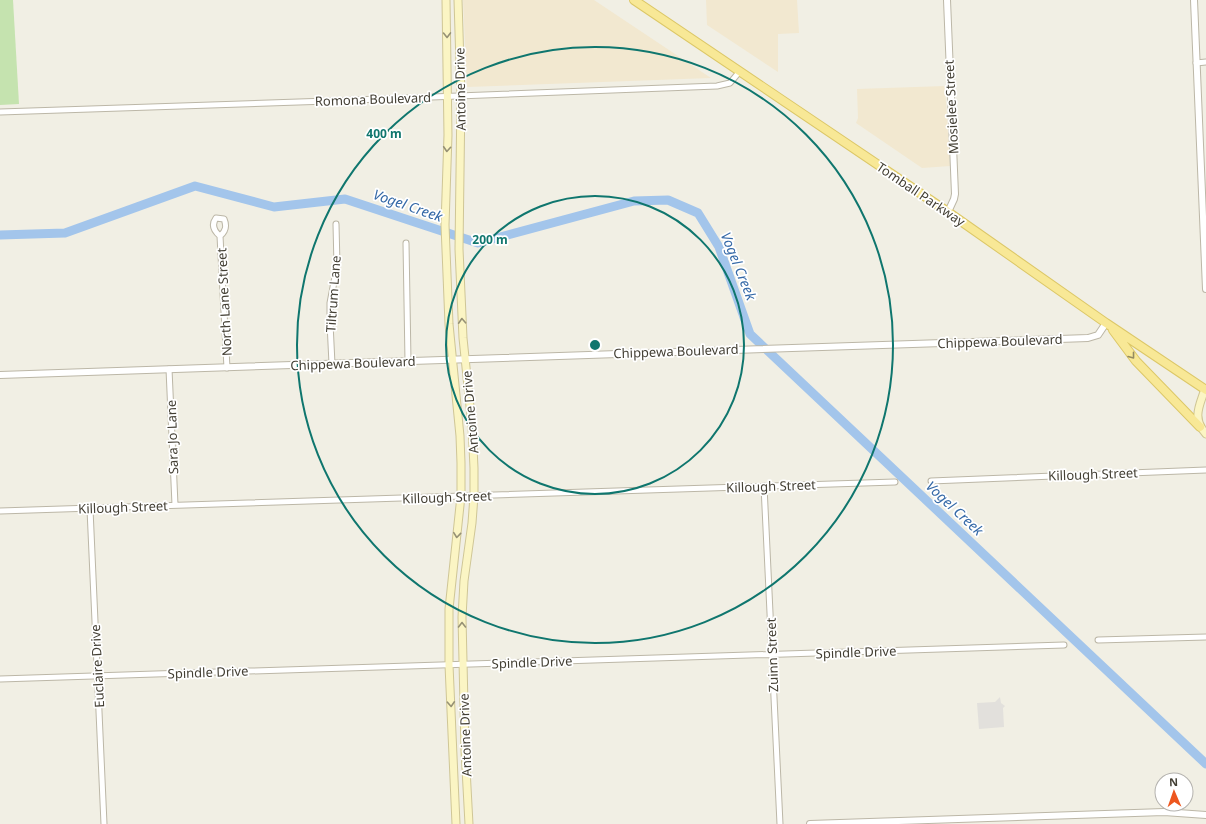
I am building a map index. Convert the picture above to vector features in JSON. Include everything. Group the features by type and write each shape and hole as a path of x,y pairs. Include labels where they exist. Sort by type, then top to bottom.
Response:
{"main road":[{"name":"Antoine Drive","path":"446,0 448,135 445,225 449,324 460,436 461,496 449,609 449,665 456,824"},
{"name":"Antoine Drive","path":"458,0 461,96 458,227 465,360 472,426 474,496 472,527 464,581 462,617 462,664 469,824"},
{"name":"Tomball Parkway","path":"634,0 948,212 1107,324 1206,389"},
{"path":"446,172 460,173"},
{"path":"448,286 460,285"},
{"path":"1107,324 1136,361 1206,434"},
{"path":"1200,427 1197,418 1206,389"},
{"path":"452,580 464,581"},
{"path":"453,750 465,750"}],"street":[{"name":"Mosielee Street","path":"947,0 955,194 948,212"},
{"path":"1194,0 1206,289"},
{"path":"1196,63 1206,62"},
{"name":"Romona Boulevard","path":"0,112 717,86 730,83 740,71"},
{"name":"Tiltrum Lane","path":"332,364 330,303 337,266 336,224"},
{"name":"North Lane Street","path":"220,236 227,368"},
{"path":"406,243 408,361"},
{"name":"Chippewa Boulevard","path":"0,375 465,360 640,352 1088,338 1098,335 1107,324"},
{"name":"Sara Jo Lane","path":"169,369 175,505"},
{"name":"Killough Street","path":"932,480 1206,470"},
{"name":"Killough Street","path":"0,511 894,482"},
{"name":"Zuinn Street","path":"764,486 780,824"},
{"name":"Euclaire Drive","path":"90,509 104,824"},
{"path":"1098,640 1206,637"},
{"name":"Spindle Drive","path":"0,680 1064,645"},
{"path":"810,824 1164,812 1206,814"}],"shaded area":[{"path":"463,0 594,0 711,78 467,87"},
{"path":"706,0 797,0 799,33 778,34 778,72 707,25"},
{"path":"945,86 950,166 922,168 856,123 858,118 857,89"},
{"path":"1000,697 1001,703 1005,706 1003,708 1004,727 979,729 977,703 995,702"}],"green space":[{"path":"0,0 13,0 19,104 0,105"}],"waterway":[{"name":"Vogel Creek","path":"0,235 65,233 195,186 274,207 345,199 478,243 634,201 668,200 698,213 719,247 750,334 1206,764"}]}
